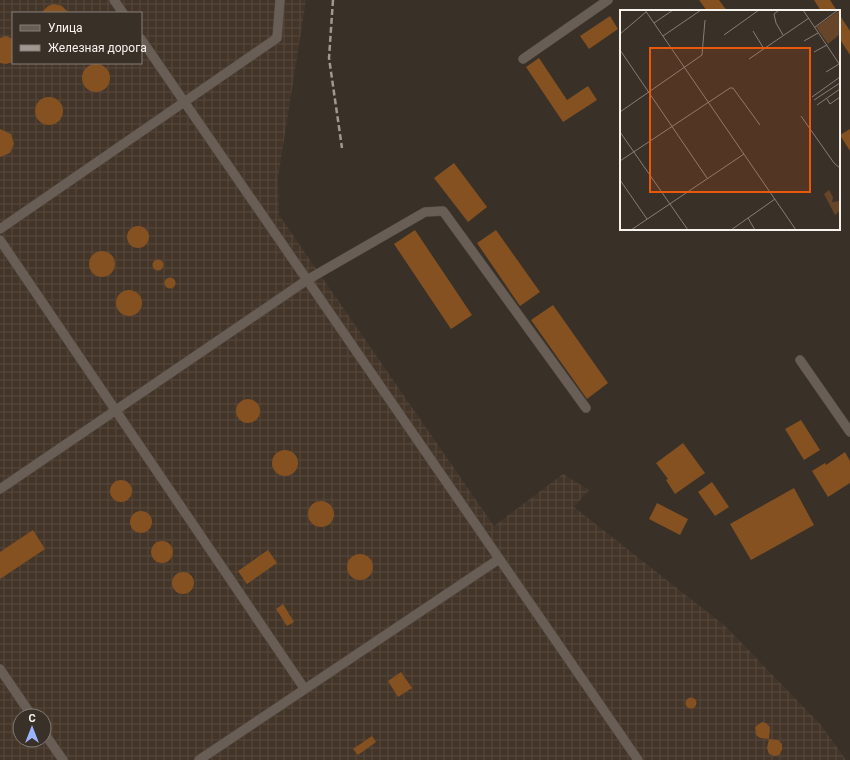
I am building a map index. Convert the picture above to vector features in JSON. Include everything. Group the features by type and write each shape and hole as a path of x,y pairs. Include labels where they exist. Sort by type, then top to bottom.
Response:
{"street":[{"path":"114,0 122,12"},
{"path":"0,229 277,38 280,0"},
{"path":"523,59 604,1"},
{"path":"142,40 638,760"},
{"path":"0,489 307,280 425,212 443,211 586,408"},
{"path":"0,240 304,688"},
{"path":"800,360 850,432"},
{"path":"199,760 304,688 499,559"},
{"path":"0,669 27,708"},
{"path":"52,744 63,760"}],"shaded area":[{"path":"0,0 306,0 278,178 279,215 494,526 563,474 589,490 574,507 725,626 821,725 846,760 0,760"}],"building":[{"path":"699,0 719,0 726,10 706,10"},
{"path":"814,0 830,0 836,10 820,10"},
{"path":"54,4 62,6 68,12 42,12 48,6"},
{"path":"610,16 618,29 589,49 580,36"},
{"path":"840,16 850,31 850,55 840,40"},
{"path":"6,36 12,39 12,62 6,64 0,63 0,38"},
{"path":"539,58 567,100 588,86 597,100 563,122 526,67"},
{"path":"96,64 106,68 110,78 106,88 96,92 86,88 82,78 86,68"},
{"path":"49,97 59,101 63,111 59,121 49,125 39,121 35,111 39,101"},
{"path":"0,129 11,134 14,144 10,153 0,157"},
{"path":"850,129 850,151 840,135"},
{"path":"454,163 487,207 468,222 434,178"},
{"path":"138,226 146,229 149,237 146,245 138,248 130,245 127,237 130,229"},
{"path":"415,230 472,315 451,329 394,244"},
{"path":"496,230 540,292 520,306 477,243"},
{"path":"102,251 111,255 115,264 111,273 102,277 93,273 89,264 93,255"},
{"path":"158,259 162,261 164,265 162,269 158,271 154,269 152,265 154,261"},
{"path":"170,277 174,279 176,283 174,287 170,289 166,287 164,283 166,279"},
{"path":"129,290 138,294 142,303 138,312 129,316 120,312 116,303 120,294"},
{"path":"553,305 608,383 587,399 531,320"},
{"path":"248,399 253,400 259,406 259,416 253,422 248,423 243,422 237,416 236,411 237,406 243,400"},
{"path":"801,420 820,450 804,460 785,429"},
{"path":"683,443 705,473 675,494 666,480 668,479 656,463"},
{"path":"285,450 294,454 298,463 294,472 285,476 276,472 272,463 276,454"},
{"path":"845,452 850,461 850,483 828,497 812,471 825,463 826,465"},
{"path":"121,480 129,483 132,491 129,499 121,502 113,499 110,491 113,483"},
{"path":"712,482 729,507 715,516 698,492"},
{"path":"794,488 814,525 751,560 730,524"},
{"path":"321,501 330,505 334,514 330,523 321,527 312,523 308,514 312,505"},
{"path":"657,503 688,519 680,535 649,519"},
{"path":"141,511 149,514 152,522 149,530 141,533 133,530 130,522 133,514"},
{"path":"33,530 45,549 0,579 0,552"},
{"path":"162,541 170,544 173,552 170,560 162,563 154,560 151,552 154,544"},
{"path":"268,550 277,563 247,584 238,571"},
{"path":"360,554 369,558 373,567 369,576 360,580 351,576 347,567 351,558"},
{"path":"183,572 191,575 194,583 191,591 183,594 175,591 172,583 175,575"},
{"path":"283,604 294,622 287,626 276,609"},
{"path":"401,672 412,688 398,697 388,681"},
{"path":"689,698 693,698 695,699 695,707 689,708 686,705 686,701"},
{"path":"762,722 766,723 770,727 769,739 760,738 756,735 755,727"},
{"path":"372,736 376,742 358,755 353,749"},
{"path":"769,739 778,740 782,744 782,750 779,755 775,756 769,754 767,748"}],"railway":[{"path":"333,0 329,58 342,148"}]}
